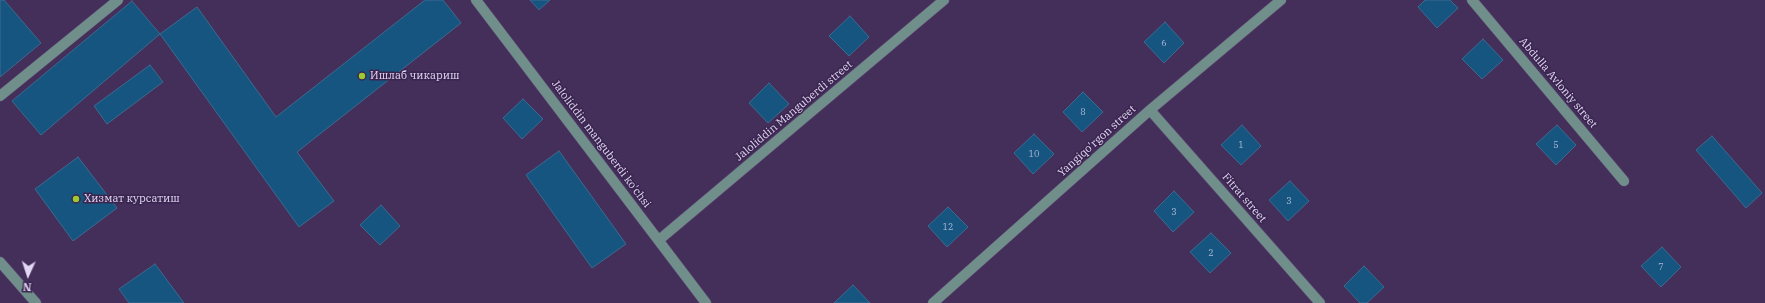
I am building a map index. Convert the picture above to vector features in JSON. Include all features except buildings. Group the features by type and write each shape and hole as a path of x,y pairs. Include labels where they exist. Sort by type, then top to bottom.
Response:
{"street":[{"path":"0,96 118,0"},
{"name":"Jaloliddin manguberdi ko'chsi","path":"476,0 706,303"},
{"name":"Jaloliddin Manguberdi street","path":"659,240 944,0"},
{"name":"Yangiqo'rgon street","path":"933,303 1150,110 1281,0"},
{"name":"Abdulla Avloniy street","path":"1472,0 1624,180"},
{"name":"Fitrat street","path":"1150,110 1320,303"},
{"path":"0,262 36,303"}],"place":[{"name":"Ишлаб чикариш","path":"362,76"},
{"name":"Хизмат курсатиш","path":"76,199"}]}
